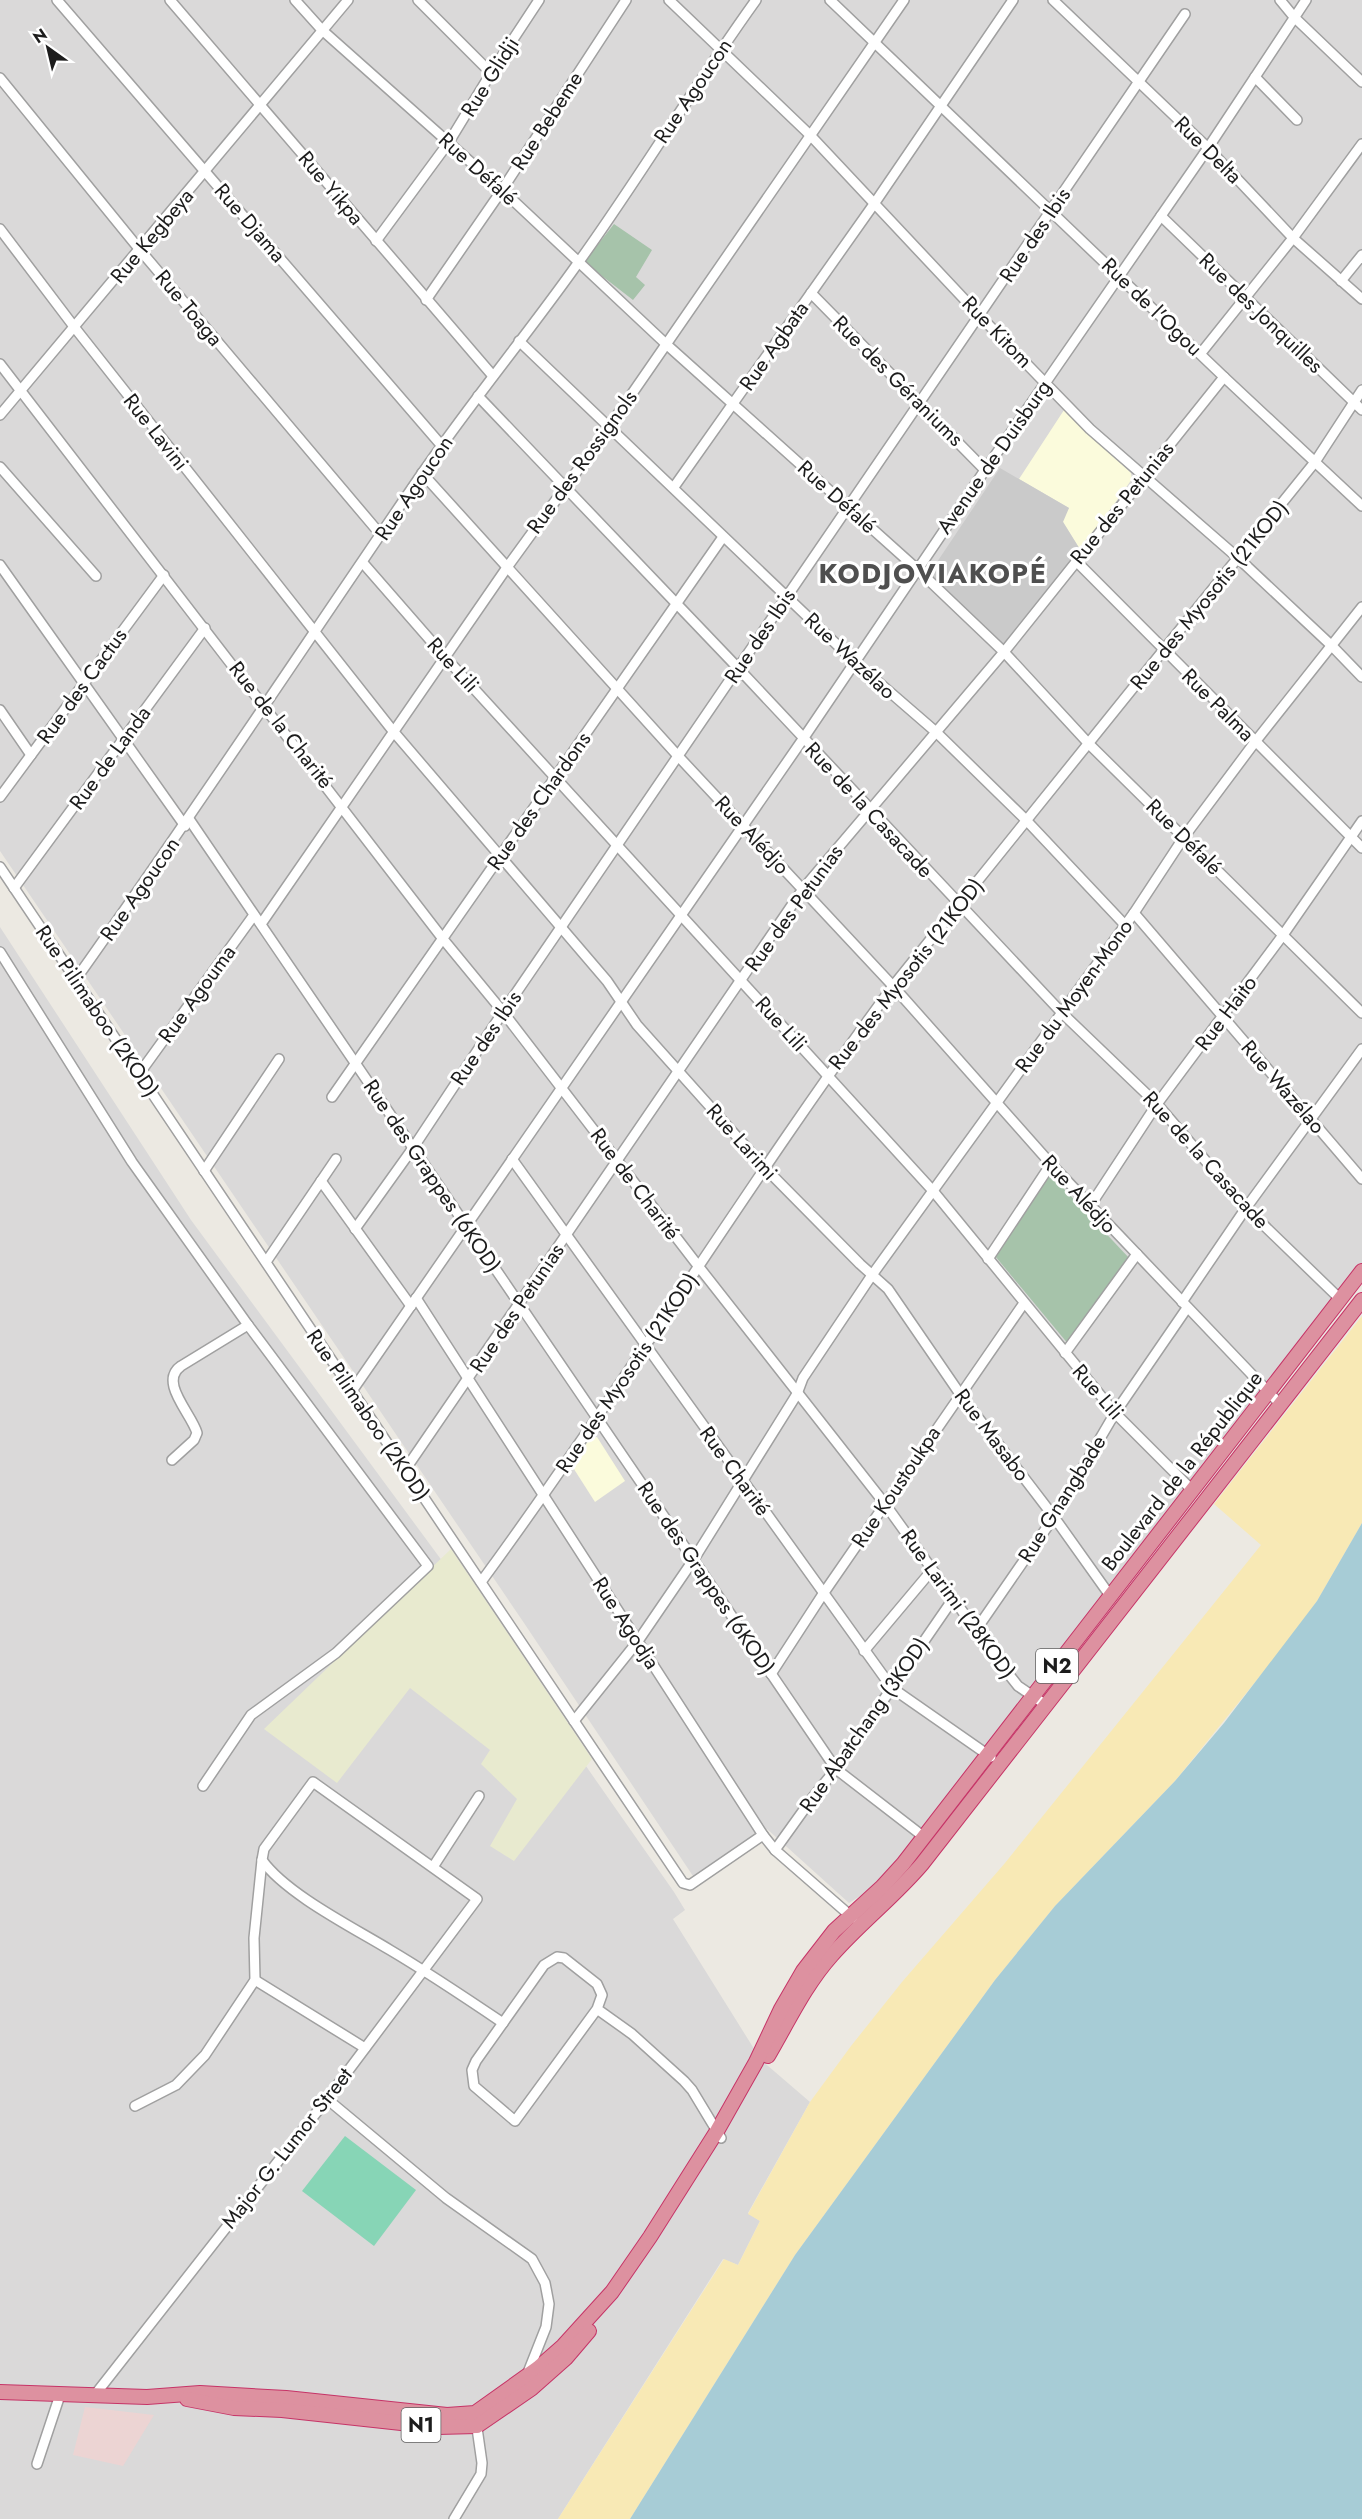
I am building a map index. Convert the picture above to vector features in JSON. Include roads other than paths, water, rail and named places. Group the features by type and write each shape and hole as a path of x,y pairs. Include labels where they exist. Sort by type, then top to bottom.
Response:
{"highway":[{"name":"Boulevard de la République","path":"759,2064 781,2009 802,1971 834,1931 894,1876 1192,1490 1269,1394 1362,1270"},
{"name":"Boulevard de la République","path":"759,2064 814,1977 831,1956 902,1888 1362,1300"},
{"path":"476,2419 529,2383 612,2292 719,2134 759,2064"},
{"name":"N1","path":"0,2392 94,2396 174,2396 234,2408 282,2410 438,2427 476,2419"}],"street":[{"name":"Rue Djama","path":"57,0 442,446"},
{"name":"Rue Yikpa","path":"170,0 493,376"},
{"name":"Rue Défalé","path":"295,0 322,30 502,190 666,344 917,569 1004,652 1089,744 1362,1012"},
{"name":"Rue Kegbeya","path":"0,415 348,0"},
{"path":"418,0 491,73"},
{"name":"Rue Glidji","path":"376,241 449,142 539,0"},
{"name":"Rue Bebeme","path":"426,300 502,190 626,0"},
{"name":"Rue Kitom","path":"669,0 810,135 1090,429 1238,558 1362,677"},
{"name":"Rue Agoucon","path":"76,979 187,822 422,473 579,263 720,50 756,0"},
{"path":"830,0 942,107"},
{"name":"Rue des Rossignols","path":"261,924 444,657 609,427 904,0"},
{"name":"Rue Agbata","path":"674,487 942,107 1013,0"},
{"name":"Rue Delta","path":"1053,0 1208,148 1293,238 1362,299"},
{"path":"1280,0 1294,17 1362,82"},
{"name":"Avenue de Duisburg","path":"352,1391 467,1227 742,824 803,739 917,569 1208,148 1306,0"},
{"name":"Rue des Ibis","path":"355,1229 413,1148 503,1012 1185,14"},
{"path":"1255,77 1297,120"},
{"name":"Rue Toaga","path":"0,78 140,250 381,535"},
{"name":"Rue de l'Ogou","path":"942,107 1362,506"},
{"path":"1201,353 1293,238 1362,144"},
{"name":"Rue des Jonquilles","path":"1161,216 1362,410"},
{"name":"Rue Lavini","path":"0,229 75,328 393,731 501,856"},
{"path":"1341,281 1362,255"},
{"name":"Rue des Géraniums","path":"811,293 985,470"},
{"name":"Rue Wazélao","path":"519,341 854,661 936,732 1026,820 1125,925"},
{"name":"Rue de la Charité","path":"0,363 444,939 561,1087"},
{"name":"Rue des Petunias","path":"405,1470 803,890 1004,652 1224,377"},
{"name":"Rue des Myosotis (21KOD)","path":"481,1582 544,1496 827,1076 893,986 1315,462 1362,390"},
{"name":"Rue de la Casacade","path":"478,396 738,668 958,905 1062,1013 1157,1104 1246,1208 1339,1298"},
{"path":"0,467 96,576"},
{"name":"Rue Alédjo","path":"422,473 678,756 893,986 1051,1164 1280,1404"},
{"name":"Rue des Chardons","path":"332,1097 723,537"},
{"name":"Rue Palma","path":"1076,561 1362,848"},
{"name":"Rue Lili","path":"363,563 444,657 934,1192 1115,1413 1192,1490"},
{"name":"Rue des Grappes (6KOD)","path":"0,565 124,740 261,924 836,1769 924,1837"},
{"name":"Rue des Cactus","path":"0,797 164,575"},
{"name":"Rue du Moyen-Mono","path":"574,1721 638,1641 694,1559 797,1394 803,1378 872,1275 1134,913 1184,837 1255,741 1362,607"},
{"name":"Rue de Landa","path":"14,888 205,628"},
{"path":"0,710 31,755"},
{"name":"Rue Haito","path":"1090,1206 1157,1104 1283,935 1362,820"},
{"name":"Rue Larimi","path":"501,856 560,929 607,981 627,1014 765,1167 872,1275"},
{"name":"Rue Pilimaboo (2KOD)","path":"0,867 683,1883 690,1885 763,1836"},
{"name":"Rue Wazélao","path":"1134,913 1362,1179"},
{"name":"Rue Agouma","path":"139,1074 254,915"},
{"path":"0,952 132,1162 248,1325 428,1566 336,1653 251,1715 203,1786"},
{"name":"Rue Gnangbade","path":"976,1630 1054,1517 1115,1413 1246,1208 1362,1049"},
{"path":"204,1171 279,1059"},
{"name":"Rue de Charité","path":"561,1087 797,1394"},
{"path":"266,1262 336,1159"},
{"name":"Rue Charité","path":"512,1159 892,1688 1001,1764"},
{"path":"988,1259 1051,1164"},
{"name":"Rue Agodja","path":"321,1181 355,1229 414,1302 469,1379 763,1836 775,1850 861,1926"},
{"path":"1065,1353 1137,1254"},
{"name":"Rue Masabo","path":"872,1275 888,1289 960,1394 1054,1517 1111,1597"},
{"name":"Rue Koustoukpa","path":"771,1674 823,1594 1024,1303"},
{"path":"172,1460 194,1440 197,1433 172,1383 174,1373 181,1366 248,1325"},
{"name":"Rue Larimi (28KOD)","path":"797,1394 885,1504 1018,1686 1032,1697"},
{"path":"864,1651 932,1570"},
{"name":"Rue Abatchang (3KOD)","path":"775,1850 836,1769 953,1599"},
{"path":"1032,1697 1046,1705"},
{"path":"135,2106 176,2085 205,2055 255,1980 254,1938 264,1849 313,1782 433,1867 479,1796"},
{"path":"262,1860 270,1871 313,1903 424,1970 503,2023"},
{"name":"Major G. Lumor Street","path":"94,2396 327,2099 477,1899 433,1867"},
{"path":"557,1957 564,1958 573,1964 597,1984 602,1995 597,2008 515,2121 474,2086 472,2078 472,2070 476,2061 503,2023 544,1965 557,1957"},
{"path":"255,1980 364,2048"},
{"path":"597,2008 632,2034 684,2081 719,2134"},
{"path":"327,2099 446,2198 532,2259 545,2283 549,2304 546,2327 529,2383"},
{"path":"37,2464 60,2395"},
{"path":"454,2519 480,2474 482,2463 476,2419"}],"water":[{"path":"1362,1523 1362,2519 630,2519 795,2255 995,1980 1055,1906 1175,1781 1224,1723 1317,1601"}],"district":[{"name":"KODJOVIAKOPÉ","path":"933,573"}]}
